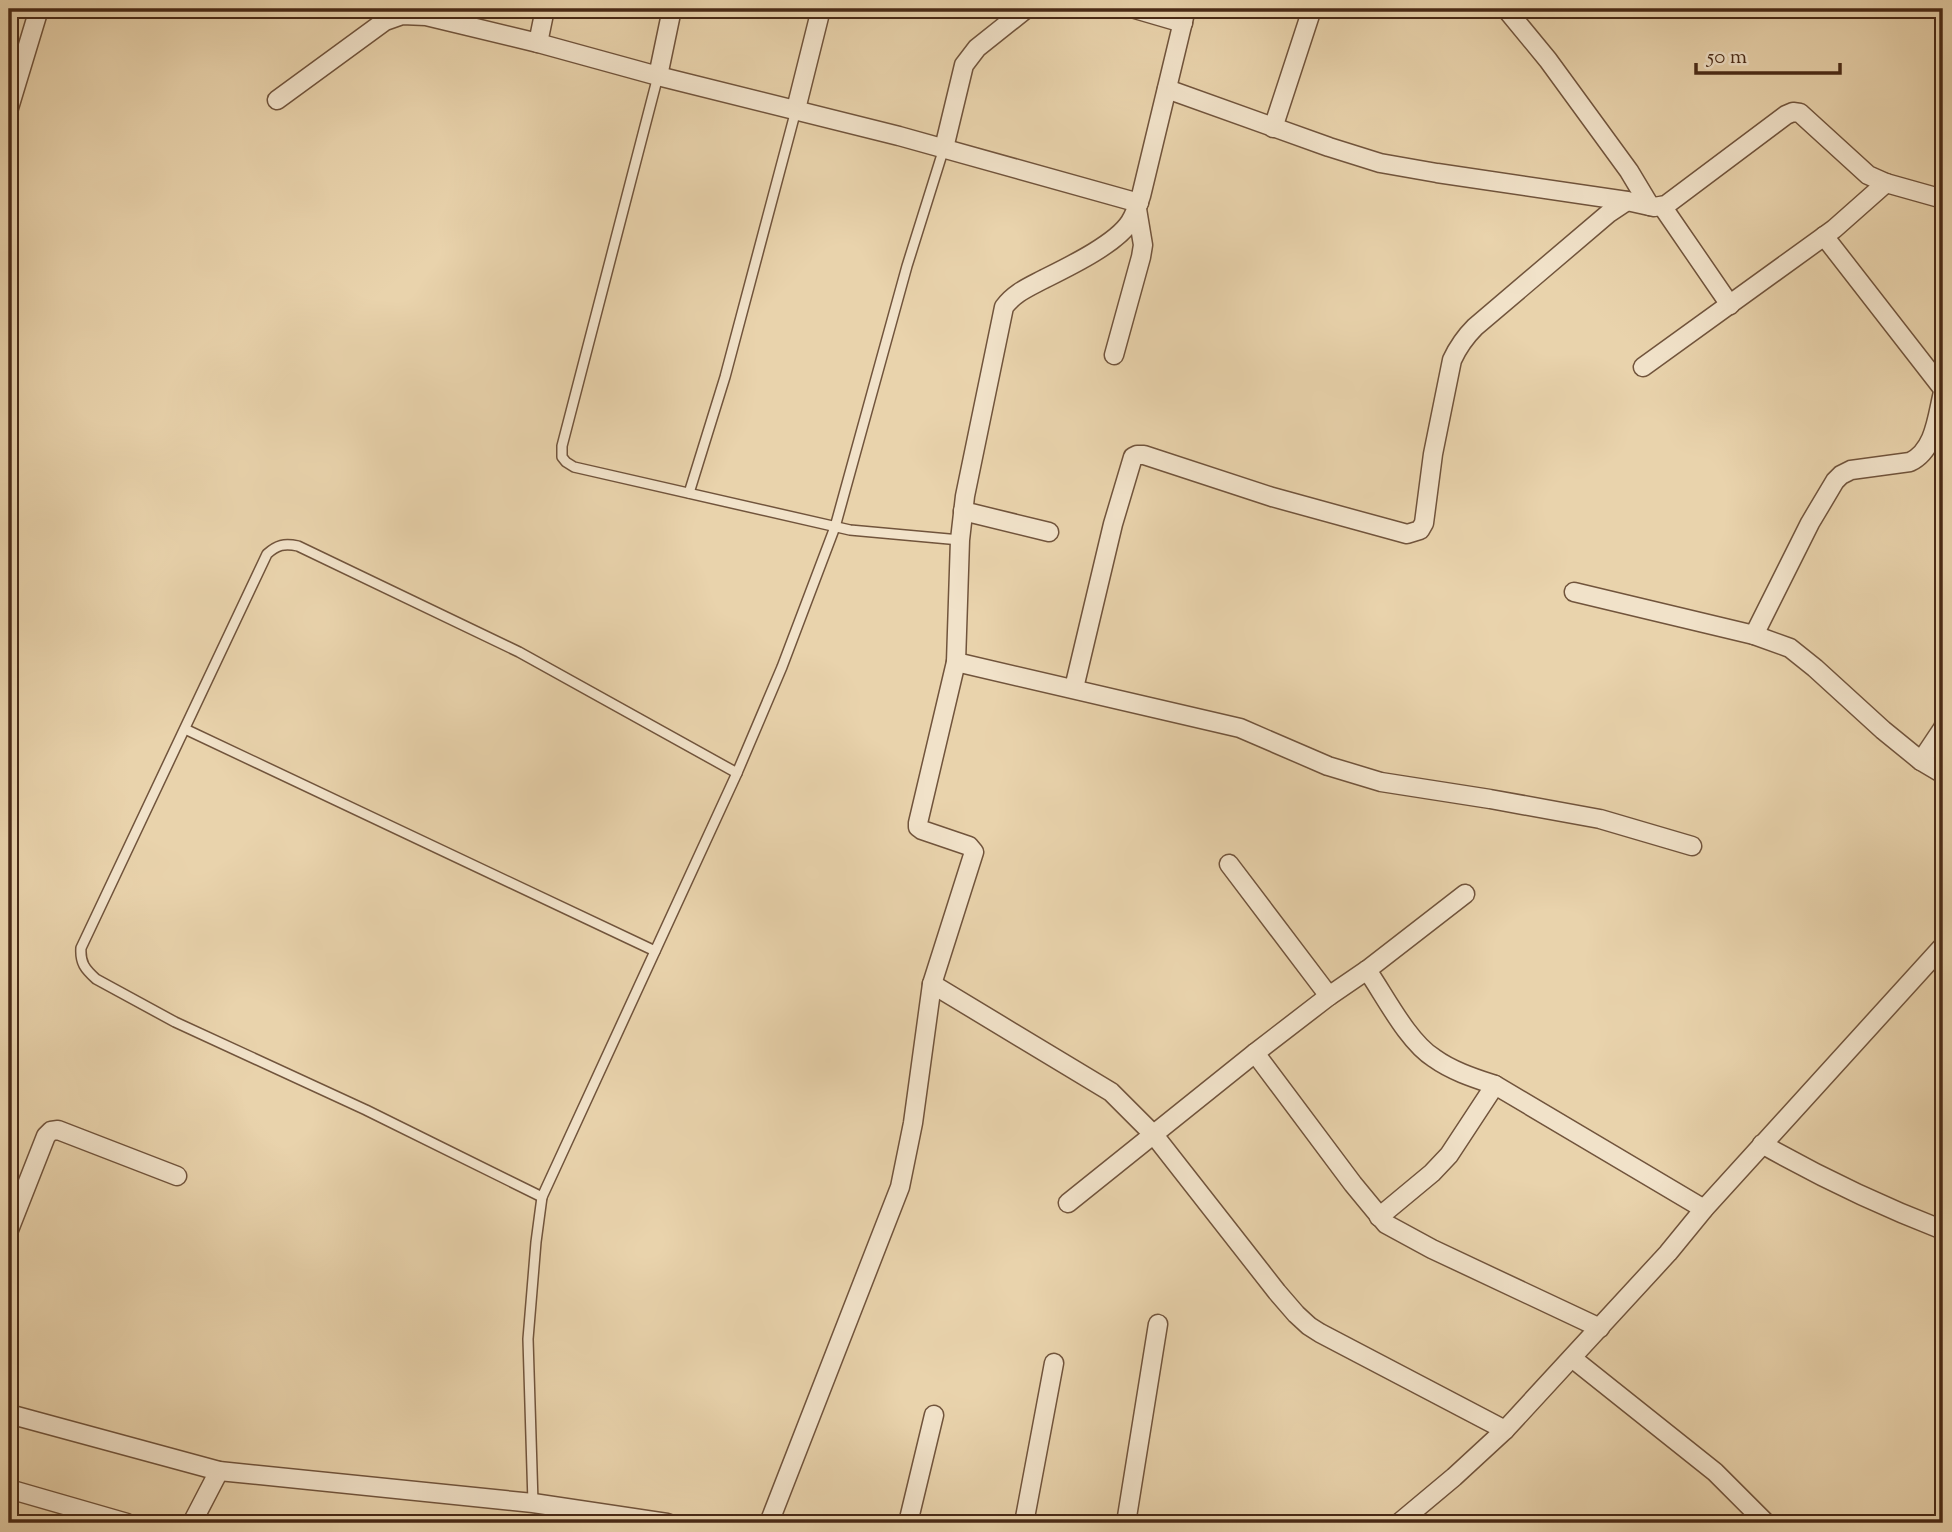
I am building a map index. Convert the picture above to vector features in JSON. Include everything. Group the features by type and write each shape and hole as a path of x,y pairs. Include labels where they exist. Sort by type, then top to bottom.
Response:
{"street":[{"path":"9,108 39,9"},
{"path":"538,43 545,9"},
{"path":"658,76 672,9"},
{"path":"796,109 821,9"},
{"path":"944,148 964,65 978,48 1026,9"},
{"path":"769,1523 900,1186 914,1124 932,984 974,852 969,846 918,827 956,662 963,511 1004,307 1012,296 1073,265 1114,238 1131,221 1138,206 1184,16 1135,9"},
{"path":"1273,128 1312,9"},
{"path":"1506,9 1548,60 1730,305"},
{"path":"277,100 385,21 418,12 944,148 1138,206"},
{"path":"1167,89 1380,163 1656,206 1786,116 1800,113 1858,167 1875,179 1943,199"},
{"path":"1643,367 1824,236 1886,183"},
{"path":"1074,688 1113,524 1133,457 1144,455 1272,498 1407,534 1420,530 1424,523 1433,454 1452,360 1457,349 1475,327 1609,213 1627,201"},
{"path":"1114,355 1141,257 1142,236 1138,206"},
{"path":"1754,635 1810,523 1835,481 1851,470 1916,458 1929,445 1943,391 1824,236"},
{"path":"963,511 1049,532"},
{"path":"1574,592 1775,642 1800,655 1883,730 1921,761 1943,774"},
{"path":"956,662 1240,729 1328,766 1381,782 1600,820 1692,846"},
{"path":"1921,761 1943,728"},
{"path":"1229,864 1329,996"},
{"path":"1068,1203 1255,1053 1465,894"},
{"path":"1398,1523 1505,1430 1943,946"},
{"path":"1367,970 1409,1034 1426,1052 1446,1065 1495,1085 1704,1209"},
{"path":"932,984 1111,1092 1154,1135 1277,1292 1309,1326 1505,1430"},
{"path":"1255,1053 1386,1224 1432,1249 1600,1328"},
{"path":"1379,1217 1432,1173 1449,1155 1495,1085"},
{"path":"9,1230 46,1136 51,1131 58,1129 177,1176"},
{"path":"1762,1144 1801,1166 1943,1230"},
{"path":"1126,1523 1158,1324"},
{"path":"1572,1358 1715,1472 1766,1523"},
{"path":"1024,1523 1054,1363"},
{"path":"9,1414 219,1471 533,1503 667,1523"},
{"path":"908,1523 934,1415"},
{"path":"192,1523 219,1471"},
{"path":"9,1489 75,1516 127,1523"}],"lane":[{"path":"658,76 562,457 574,467 835,527 870,533 960,540"},
{"path":"689,492 725,377 796,109"},
{"path":"533,1503 528,1339 542,1197 737,773 782,667 835,527 907,266 944,148"},
{"path":"542,1197 366,1110 175,1022 96,979 86,970 81,960 81,948 267,555 276,547 286,544 298,546 519,652 737,773"},
{"path":"185,729 654,951"}]}
